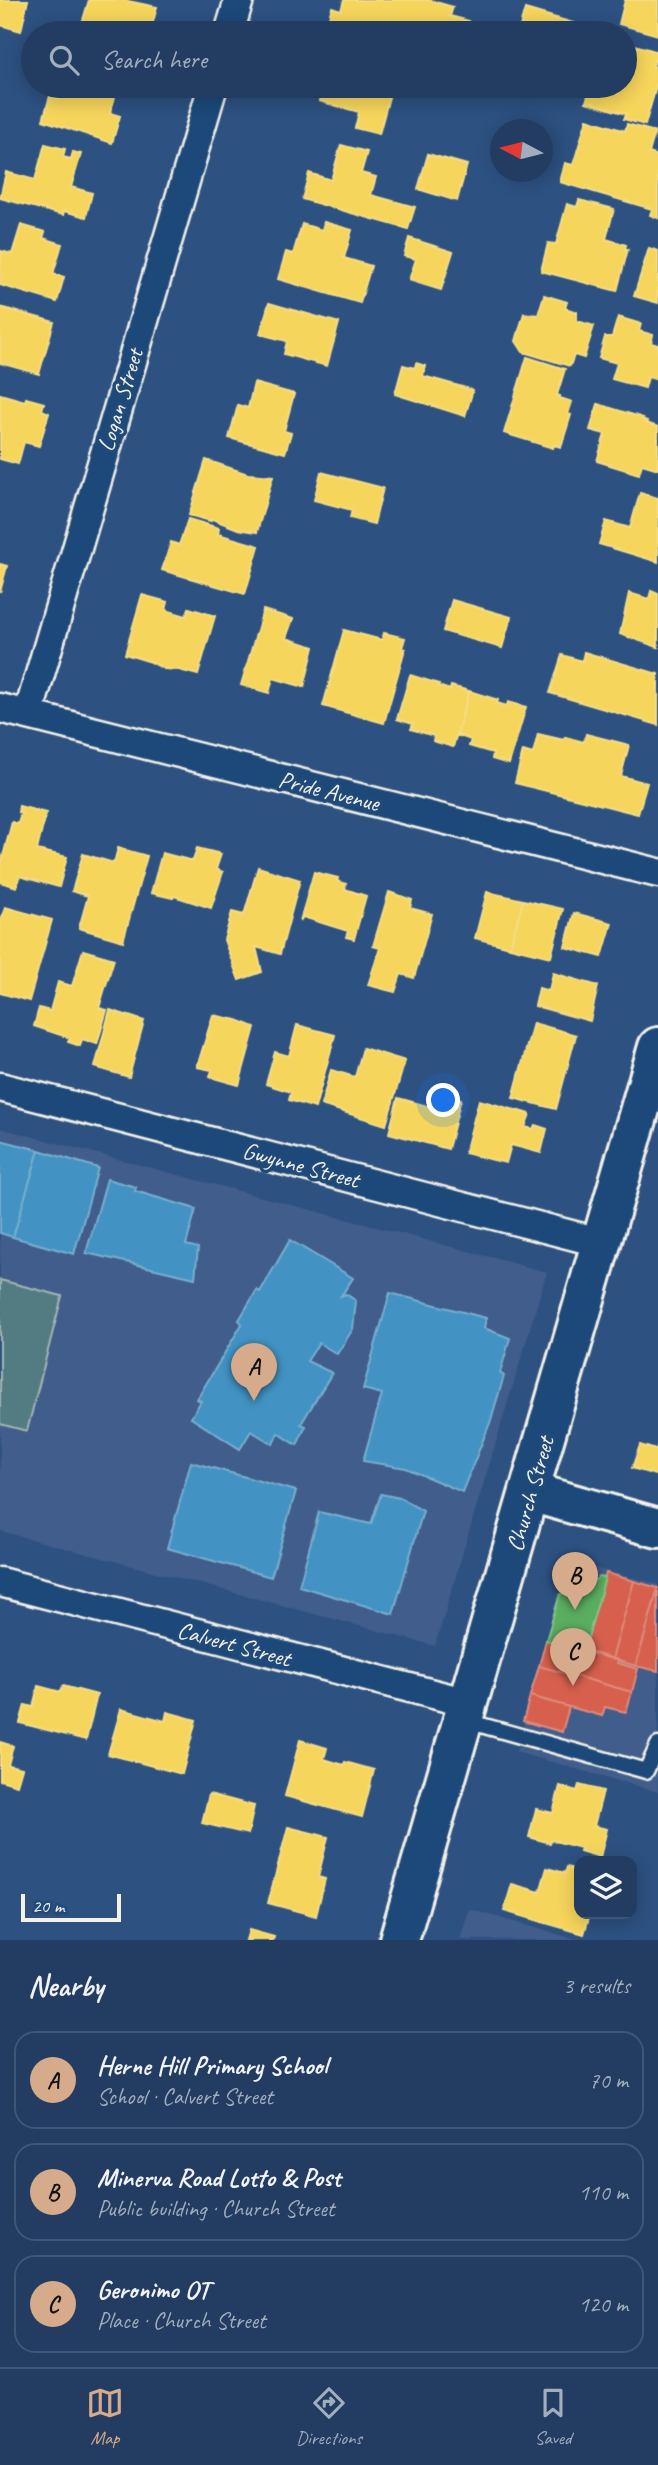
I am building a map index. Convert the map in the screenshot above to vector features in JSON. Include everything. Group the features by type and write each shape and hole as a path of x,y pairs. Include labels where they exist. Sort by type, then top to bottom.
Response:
{"street":[{"path":"233,21 239,0"},
{"name":"Logan Street","path":"27,715 210,98"},
{"name":"Pride Avenue","path":"0,708 658,873"},
{"name":"Church Street","path":"399,1940 658,1047"},
{"name":"Gwynne Street","path":"0,1087 602,1243"},
{"path":"530,1492 658,1528"},
{"name":"Calvert Street","path":"0,1582 466,1712"}],"lane":[{"path":"466,1712 646,1771 658,1745"}],"shaded area":[{"path":"0,1128 547,1272 435,1646 0,1531"},
{"path":"590,1567 658,1584 658,1792 516,1752 564,1579"},
{"path":"469,1909 578,1940 460,1940"}],"green space":[{"path":"0,1280 62,1296 27,1431 0,1424"}],"building: Homes":[{"path":"0,0 28,0 23,21 21,21 21,31 0,25"},
{"path":"89,0 123,0 157,7 153,21 83,21"},
{"path":"344,0 429,0 453,7 450,16 469,21 328,21 332,7 341,10"},
{"path":"625,0 658,0 658,35 637,29 637,21 620,21"},
{"path":"525,9 566,21 522,21"},
{"path":"637,46 658,52 653,66 658,68 658,80 645,125 624,119 626,114 586,102 587,98 637,98"},
{"path":"49,98 114,98 110,113 120,116 112,143 43,120"},
{"path":"320,98 389,98 379,134 355,128 359,112 319,101"},
{"path":"587,119 625,131 627,124 655,132 649,153 658,156 658,218 650,215 652,209 560,182 565,163 573,165"},
{"path":"45,144 65,149 63,157 71,159 73,152 81,154 71,187 92,193 86,217 64,211 63,215 0,198 6,172 35,180"},
{"path":"341,145 367,152 361,173 376,177 371,195 415,207 408,229 302,199 309,173 331,180"},
{"path":"428,154 467,165 457,201 418,189"},
{"path":"579,200 614,209 606,239 626,245 625,249 628,249 617,291 541,271 548,243 556,244 567,204 577,207"},
{"path":"324,222 352,230 344,258 371,266 360,303 278,279 286,252 293,254 302,224 322,230"},
{"path":"21,225 45,232 43,238 62,244 53,274 64,277 57,302 0,285 1,251 12,254"},
{"path":"409,238 453,252 441,290 409,280 416,259 404,256"},
{"path":"649,248 658,251 658,303 634,296"},
{"path":"544,295 567,302 565,308 577,312 577,321 594,326 584,358 574,355 570,366 523,352 516,341 524,313 538,315"},
{"path":"269,303 339,323 327,366 284,354 287,341 260,334"},
{"path":"0,307 54,322 39,374 0,363"},
{"path":"618,317 641,324 639,331 653,335 651,343 658,345 658,380 648,377 645,388 612,379 617,363 599,358 605,337 612,337"},
{"path":"527,357 565,369 557,395 572,402 568,414 571,415 561,447 554,445 553,448 504,433"},
{"path":"416,363 425,366 423,376 473,390 465,416 395,394 403,365 415,368"},
{"path":"254,383 294,394 284,431 291,433 285,453 229,438 238,405 248,408"},
{"path":"0,394 44,403 42,410 49,413 39,446 24,442 18,464 0,459"},
{"path":"598,404 643,418 646,423 658,427 658,469 642,464 639,474 597,461 605,434 590,430"},
{"path":"206,460 248,474 273,476 257,532 189,515"},
{"path":"321,472 383,488 374,524 350,518 352,510 314,500"},
{"path":"640,493 658,498 658,562 599,544 606,521 630,528"},
{"path":"188,519 219,528 218,534 259,546 245,594 162,570 171,542 179,545"},
{"path":"0,564 7,566 0,592"},
{"path":"651,591 658,594 658,647 620,634 629,593 649,599"},
{"path":"142,595 168,602 166,610 186,616 189,608 215,616 198,675 164,669 125,654"},
{"path":"452,600 511,617 502,648 443,631"},
{"path":"263,610 293,619 286,638 314,647 304,687 273,678 269,693 241,685"},
{"path":"344,630 382,640 384,633 405,638 402,648 405,649 384,723 323,706"},
{"path":"584,652 658,674 658,725 550,693 562,655 582,661"},
{"path":"410,675 450,690 451,686 469,691 453,747 433,741 434,736 411,729 413,724 397,719"},
{"path":"469,691 498,700 497,703 507,706 508,702 526,707 509,764 492,759 493,753 469,746 471,740 457,735"},
{"path":"538,734 584,742 586,734 629,745 621,776 647,783 638,814 515,783 523,751 533,754"},
{"path":"19,806 46,813 37,850 67,857 59,887 19,876 17,887 0,882 0,868 12,822 18,824 21,813 18,812"},
{"path":"118,848 147,856 123,941 79,928 88,896 72,891 83,854 114,863"},
{"path":"197,848 221,854 216,869 223,872 211,908 174,896 173,898 151,893 162,853 193,861"},
{"path":"258,867 300,880 280,954 256,947 262,972 239,980 224,940 232,912 244,915"},
{"path":"314,872 338,878 337,881 346,884 345,889 366,896 354,939 346,937 348,931 303,917 300,921"},
{"path":"389,892 412,900 410,908 432,914 414,978 401,974 395,992 368,985 380,948 373,946"},
{"path":"487,892 523,900 510,947 475,938"},
{"path":"523,900 563,909 551,957 510,947"},
{"path":"5,907 52,920 29,1001 0,993 0,925"},
{"path":"574,913 612,923 602,957 565,947"},
{"path":"83,950 114,959 99,1008 107,1010 97,1044 82,1039 80,1046 68,1042 70,1038 34,1026 39,1008 50,1011 58,982 72,986"},
{"path":"553,973 598,986 590,1021 535,1006 539,988 549,991"},
{"path":"110,1010 144,1021 129,1077 95,1067"},
{"path":"213,1015 255,1027 239,1085 210,1077 212,1070 197,1067"},
{"path":"533,1023 576,1035 556,1109 513,1098"},
{"path":"297,1025 335,1035 315,1108 289,1100 291,1092 266,1084 275,1052 289,1056"},
{"path":"363,1048 405,1061 386,1125 321,1105 331,1070 355,1077"},
{"path":"435,1092 461,1099 448,1149 389,1133 398,1098 431,1107"},
{"path":"479,1100 530,1114 525,1127 533,1129 535,1125 547,1129 541,1153 511,1145 506,1163 465,1153"},
{"path":"658,1443 658,1476 632,1468 640,1445 656,1450"},
{"path":"38,1686 61,1692 63,1686 97,1695 86,1740 20,1723 25,1705 33,1707"},
{"path":"121,1709 165,1721 167,1712 196,1720 182,1774 108,1754"},
{"path":"300,1740 327,1748 324,1759 374,1770 362,1817 285,1796"},
{"path":"0,1742 13,1746 8,1765 22,1768 17,1785 0,1780"},
{"path":"579,1785 603,1791 594,1826 607,1829 600,1856 551,1840 550,1843 529,1837 536,1809 553,1813 560,1786 577,1791"},
{"path":"209,1794 254,1806 248,1834 202,1823"},
{"path":"288,1827 328,1837 318,1877 325,1879 316,1916 268,1903"},
{"path":"567,1867 574,1869 574,1919 588,1919 584,1934 504,1911 512,1884 540,1892 547,1868 565,1873"},
{"path":"249,1930 274,1937 273,1940 246,1940"}],"building: Shops":[{"path":"606,1573 634,1581 612,1659 584,1651"},
{"path":"634,1581 658,1588 636,1666 612,1659"},
{"path":"658,1592 658,1671 636,1666"},
{"path":"546,1640 618,1660 617,1663 638,1669 632,1692 539,1666"},
{"path":"539,1666 632,1692 626,1712 605,1707 602,1716 530,1696"},
{"path":"530,1696 569,1707 562,1732 523,1721"}],"building: Schools":[{"path":"0,1140 39,1150 13,1237 0,1233"},
{"path":"39,1150 98,1168 74,1254 13,1237"},
{"path":"107,1179 136,1187 135,1191 196,1209 186,1245 198,1248 195,1278 86,1253"},
{"path":"290,1240 353,1278 341,1296 346,1294 356,1301 353,1329 337,1354 319,1343 307,1361 332,1373 301,1424 306,1426 297,1445 278,1433 273,1444 251,1431 240,1449 191,1418 201,1401 197,1399 242,1324 239,1320 257,1290 260,1292"},
{"path":"390,1293 486,1318 484,1328 510,1338 500,1373 504,1376 490,1423 462,1492 406,1468 363,1461 382,1394 363,1389"},
{"path":"191,1462 296,1491 271,1577 167,1548"},
{"path":"381,1494 400,1498 423,1511 393,1614 299,1586 319,1512 371,1524"}],"building: Public":[{"path":"600,1577 605,1578 584,1651 546,1640 560,1594 583,1580 586,1585"}],"place":[{"name":"Herne Hill Primary School","path":"254,1401"},
{"name":"Minerva Road Lotto & Post","path":"575,1610"},
{"name":"Geronimo OT","path":"573,1686"}]}
